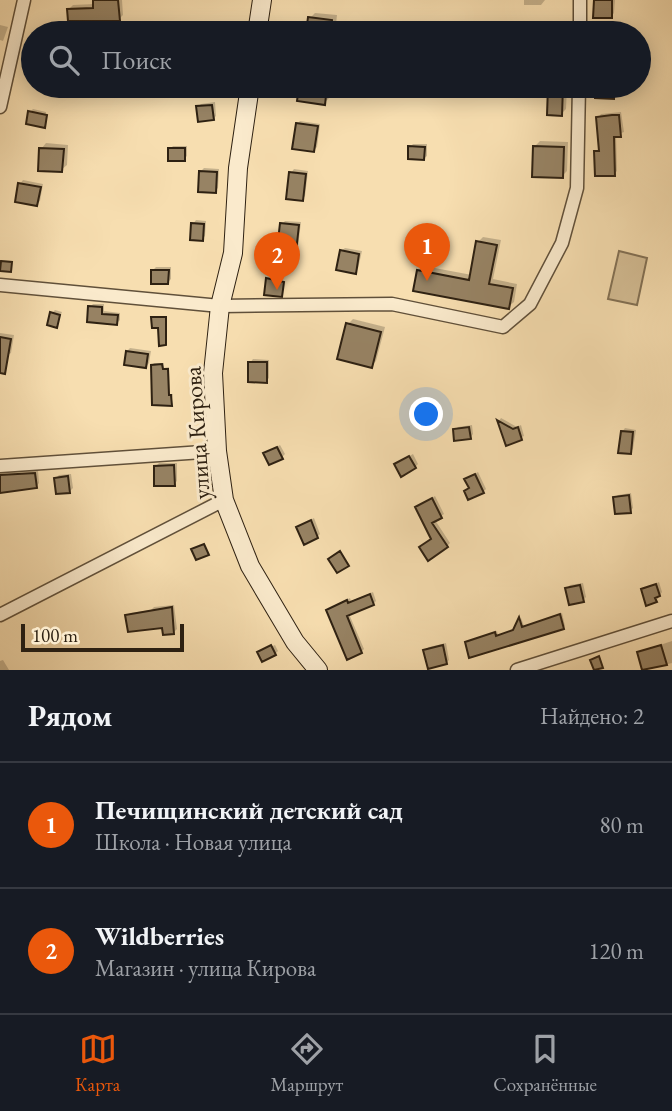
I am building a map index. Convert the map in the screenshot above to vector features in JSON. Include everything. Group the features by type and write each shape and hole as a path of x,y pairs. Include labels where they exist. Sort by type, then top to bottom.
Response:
{"street":[{"path":"0,107 24,0"},
{"path":"259,21 262,0"},
{"path":"580,0 580,21"},
{"name":"улица Кирова","path":"248,98 238,168 233,253 220,306 213,373 223,500 250,566 295,642 318,670"},
{"path":"0,285 220,306 392,304 503,327 530,304 562,243 577,188 579,98"},
{"path":"0,467 218,451"},
{"path":"0,615 223,500"},
{"path":"517,670 672,621"}],"shaded area":[{"path":"619,251 647,258 637,305 608,299"}],"building":[{"path":"93,0 118,0 120,21 68,21 67,9 93,8"},
{"path":"594,0 612,0 612,18 593,18"},
{"path":"308,17 332,20 332,21 308,21"},
{"path":"297,98 326,98 325,105 297,101"},
{"path":"548,98 563,98 562,116 547,115"},
{"path":"212,105 214,120 198,122 196,106"},
{"path":"28,111 47,115 45,128 26,124"},
{"path":"619,115 621,137 614,137 615,176 595,176 594,151 599,151 596,117"},
{"path":"296,123 318,126 314,152 292,149"},
{"path":"408,146 425,147 424,160 408,159"},
{"path":"533,146 564,147 563,178 532,177"},
{"path":"39,148 64,149 62,172 38,171"},
{"path":"168,148 185,148 185,161 168,161"},
{"path":"199,171 217,172 216,193 198,192"},
{"path":"289,172 306,174 303,201 286,199"},
{"path":"18,183 41,187 37,206 15,202"},
{"path":"191,223 204,224 203,241 190,240"},
{"path":"280,223 299,225 296,252 277,250"},
{"path":"476,241 497,245 489,284 513,288 509,309 413,291 417,270 469,280"},
{"path":"340,250 359,254 356,274 336,270"},
{"path":"1,261 12,262 11,272 0,271"},
{"path":"151,270 169,270 168,284 151,284"},
{"path":"266,278 284,282 282,297 264,295"},
{"path":"88,306 102,307 102,314 118,315 117,325 87,322"},
{"path":"50,312 60,315 57,328 47,325"},
{"path":"151,317 166,317 166,345 159,346 158,328 152,328"},
{"path":"346,323 381,332 372,368 337,359"},
{"path":"0,337 11,339 5,374 0,373"},
{"path":"126,351 148,354 146,368 124,365"},
{"path":"248,362 267,362 267,383 248,382"},
{"path":"162,364 163,369 168,369 172,406 152,405 151,365"},
{"path":"497,420 513,429 518,427 522,440 506,446"},
{"path":"469,427 471,439 454,441 453,429"},
{"path":"621,431 633,432 631,454 618,453"},
{"path":"277,447 283,459 269,465 263,453"},
{"path":"409,456 416,468 401,477 394,464"},
{"path":"174,465 175,486 154,486 154,466"},
{"path":"35,473 37,488 0,493 0,475"},
{"path":"475,474 484,493 468,500 464,491 469,488 464,479"},
{"path":"68,476 70,493 56,494 54,478"},
{"path":"629,495 631,513 615,514 613,497"},
{"path":"432,498 442,518 432,523 448,547 428,561 419,547 431,539 415,507"},
{"path":"311,520 318,538 304,545 296,527"},
{"path":"204,544 209,555 196,560 191,549"},
{"path":"340,551 349,566 337,573 328,559"},
{"path":"656,584 660,596 655,598 657,602 646,606 641,589"},
{"path":"580,585 584,602 569,605 565,588"},
{"path":"370,594 374,605 347,616 362,653 347,660 326,610 347,600 348,603"},
{"path":"172,607 174,634 163,635 162,628 128,632 125,615"},
{"path":"560,614 564,629 469,658 465,642 495,632 496,636 513,630 519,617 522,627"},
{"path":"271,645 276,655 262,662 257,652"},
{"path":"443,645 447,664 428,669 423,650"},
{"path":"661,645 667,665 642,670 637,652"},
{"path":"599,656 603,668 594,670 590,660"}],"place":[{"name":"Печищинский детский сад","path":"427,281"},
{"name":"Wildberries","path":"277,290"}]}
